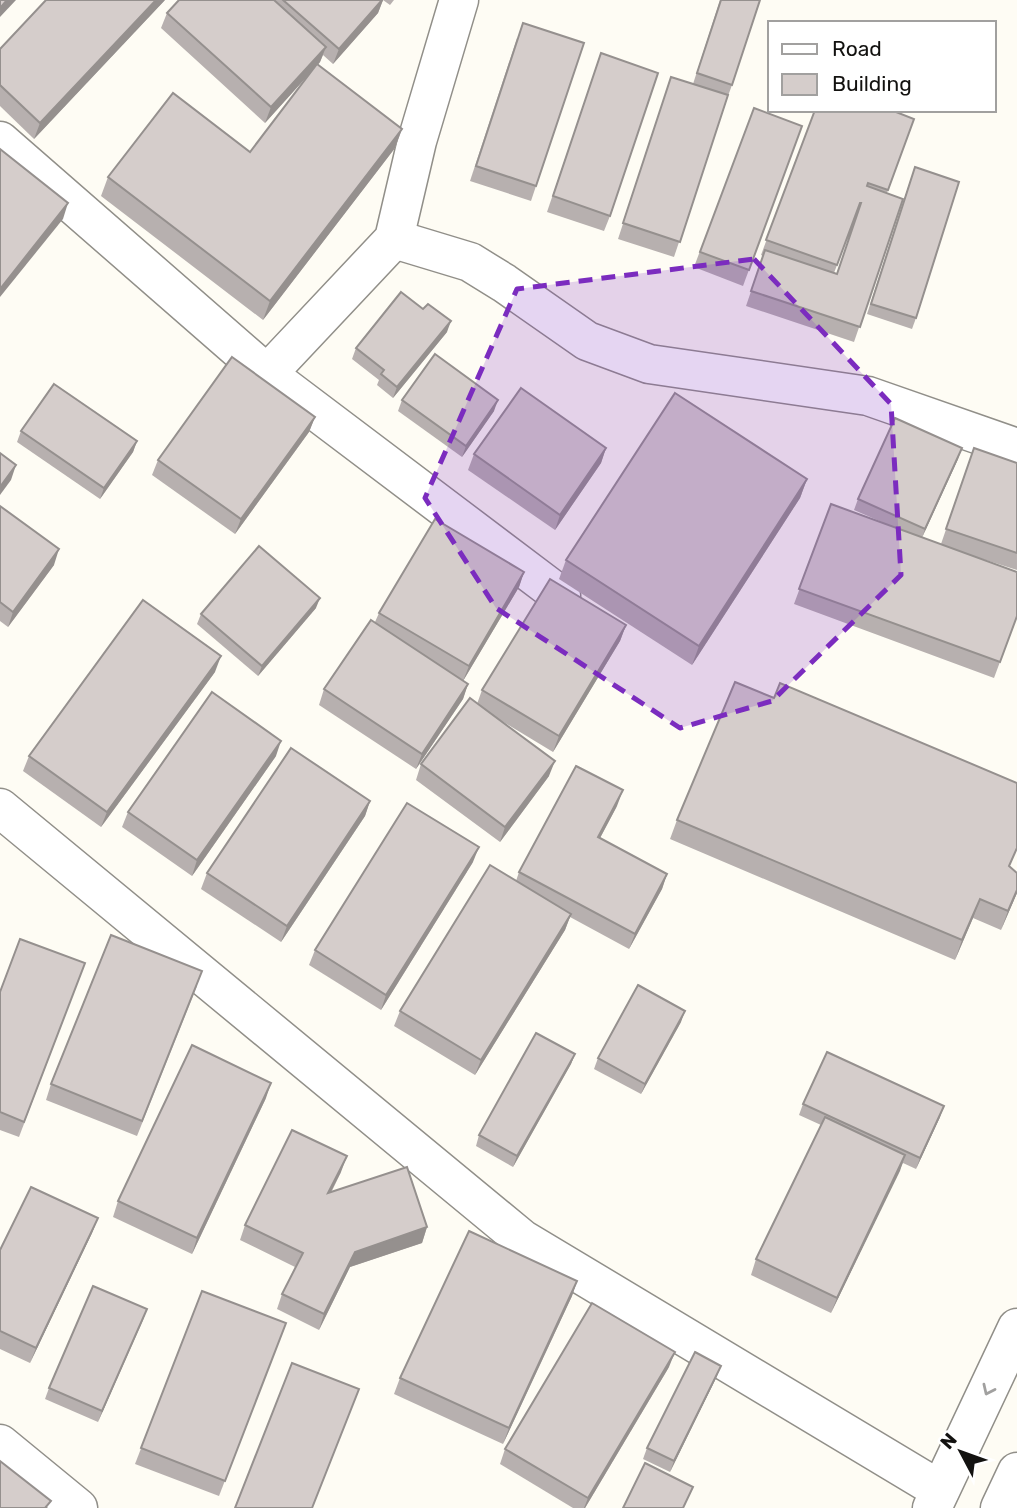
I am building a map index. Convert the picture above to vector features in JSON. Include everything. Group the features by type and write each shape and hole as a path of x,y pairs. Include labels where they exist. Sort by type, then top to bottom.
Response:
{"street":[{"path":"267,374 394,239 417,141 459,0"},
{"path":"0,141 267,374 561,596"},
{"path":"394,239 470,262 587,341 649,364 868,396 1017,448"},
{"path":"0,808 522,1239 936,1499 1017,1328"},
{"path":"0,1444 78,1508"},
{"path":"1000,1508 1017,1472"}],"highlighted area":[{"path":"754,259 891,404 901,575 772,701 680,728 496,608 425,498 517,289"}],"building":[{"path":"46,0 156,0 40,123 0,85 0,49"},
{"path":"179,0 274,0 326,47 271,107 167,13"},
{"path":"283,0 382,0 339,49"},
{"path":"721,0 760,0 732,85 697,73"},
{"path":"523,23 584,43 536,186 476,166"},
{"path":"601,53 658,73 610,216 553,196"},
{"path":"317,64 402,129 270,301 108,177 173,93 250,152"},
{"path":"671,77 728,95 680,242 623,223"},
{"path":"754,108 802,126 749,270 700,252"},
{"path":"814,112 896,112 914,119 888,190 868,183 867,186 903,199 860,327 751,291 765,250 837,274 861,203 837,265 766,240"},
{"path":"0,149 68,203 0,289"},
{"path":"915,167 959,182 916,318 871,304"},
{"path":"401,292 423,309 428,304 451,321 397,387 381,374 384,370 356,348"},
{"path":"435,354 498,400 466,446 402,400"},
{"path":"232,357 315,417 241,519 158,460"},
{"path":"54,384 137,441 104,488 21,431"},
{"path":"521,388 606,448 560,515 474,454"},
{"path":"675,393 807,479 699,646 566,560"},
{"path":"895,418 962,448 925,529 858,499"},
{"path":"974,448 1017,463 1017,553 946,529"},
{"path":"0,453 16,465 0,487"},
{"path":"831,504 1017,572 1017,616 1000,662 799,589"},
{"path":"0,506 59,549 13,612 0,602"},
{"path":"435,519 524,572 469,666 379,613"},
{"path":"259,546 320,598 262,666 201,614"},
{"path":"550,579 626,625 559,736 482,690"},
{"path":"143,600 221,656 107,812 29,756"},
{"path":"371,620 468,684 422,754 324,689"},
{"path":"735,682 774,698 780,683 1017,783 1017,848 1009,866 1017,873 1017,890 1008,911 980,899 962,940 677,820"},
{"path":"212,692 281,741 197,860 128,812"},
{"path":"470,698 555,761 505,827 421,764"},
{"path":"291,748 370,801 287,926 207,873"},
{"path":"576,766 623,790 598,837 667,874 635,934 519,872"},
{"path":"407,803 479,847 386,995 315,950"},
{"path":"490,865 571,914 481,1060 400,1011"},
{"path":"111,935 202,971 142,1121 51,1084"},
{"path":"20,939 85,963 24,1122 0,1112 0,992"},
{"path":"638,985 685,1011 645,1084 598,1058"},
{"path":"536,1033 575,1054 517,1156 479,1135"},
{"path":"192,1045 271,1083 197,1238 118,1201"},
{"path":"827,1052 944,1106 920,1158 803,1104"},
{"path":"825,1117 905,1155 837,1298 756,1259"},
{"path":"292,1130 347,1156 328,1193 407,1167 427,1227 355,1252 324,1314 282,1294 303,1253 245,1225"},
{"path":"31,1187 98,1218 36,1348 0,1331 0,1250"},
{"path":"469,1231 577,1281 509,1428 400,1378"},
{"path":"93,1286 147,1309 102,1411 49,1388"},
{"path":"202,1291 286,1323 225,1481 141,1448"},
{"path":"592,1303 675,1352 588,1498 505,1449"},
{"path":"695,1352 721,1366 674,1461 647,1448"},
{"path":"292,1363 359,1389 312,1508 235,1508"},
{"path":"0,1461 51,1501 45,1508 0,1508"},
{"path":"645,1463 693,1487 683,1508 623,1508"}]}
